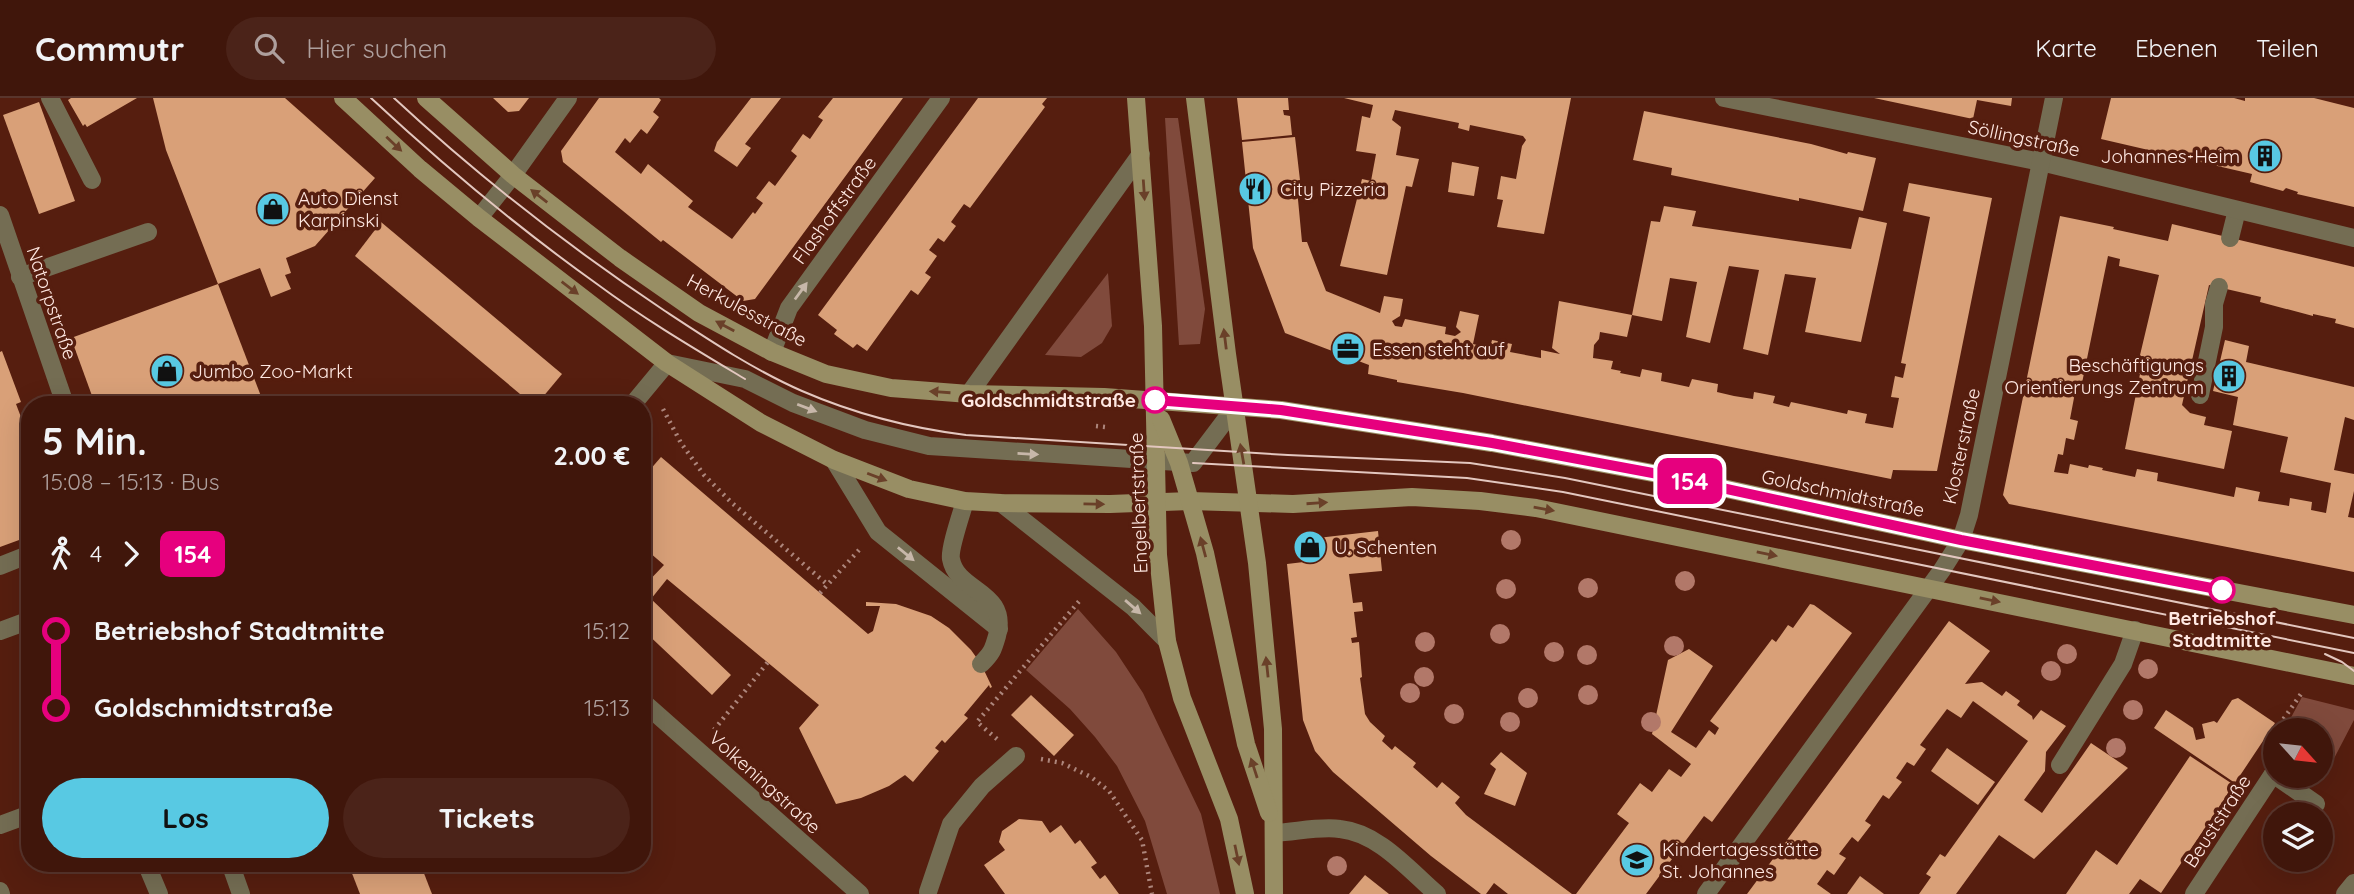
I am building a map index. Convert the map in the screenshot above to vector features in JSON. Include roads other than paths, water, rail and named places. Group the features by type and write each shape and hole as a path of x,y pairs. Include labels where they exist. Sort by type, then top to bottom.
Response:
{"main road":[{"path":"344,98 420,169 479,218 667,363 761,423 834,460 909,489 965,501 1001,503 1110,505 1190,501 1293,504 1412,497 1525,506 2354,676"},
{"name":"Herkulesstraße","path":"426,98 513,175 620,258 699,313 772,352 826,374 891,388 969,394 1155,400"},
{"name":"Engelbertstraße","path":"1136,98 1153,326 1159,501 1158,555 1167,641 1182,698 1229,819 1245,894"},
{"path":"1195,98 1249,502 1273,729 1274,894"},
{"path":"1155,400 1179,463 1205,553 1246,744 1275,833"},
{"name":"Goldschmidtstraße","path":"1155,400 1281,410 1505,445 1658,474 1961,540 2354,615"}],"street":[{"path":"50,98 92,180"},
{"path":"479,218 568,98"},
{"name":"Flashoffstraße","path":"772,352 789,308 941,98"},
{"name":"Söllingstraße","path":"1724,98 2041,162 2354,238"},
{"name":"Klosterstraße","path":"1706,894 1961,540 1969,515 2054,98"},
{"path":"969,394 1141,154"},
{"path":"2230,238 2237,210"},
{"name":"Natorpstraße","path":"0,215 62,396"},
{"path":"20,277 148,232"},
{"path":"2200,395 2219,287"},
{"path":"640,396 667,363 745,379 793,403 865,430 929,446 1179,463 1193,463 1236,406"},
{"path":"834,460 878,532 999,629"},
{"path":"965,501 950,556 956,572 987,597 999,612 999,629 993,652 981,664"},
{"path":"1001,503 1133,607 1167,641"},
{"path":"0,566 21,558"},
{"path":"0,631 21,623"},
{"path":"2060,765 2123,664 2135,630"},
{"name":"Volkeningstraße","path":"651,709 860,894"},
{"path":"926,894 951,824 982,786 1016,756"},
{"name":"Beuststraße","path":"2194,894 2264,788"},
{"path":"2294,788 2313,802"},
{"path":"0,825 21,817"},
{"path":"1275,833 1339,828 1360,833 1377,842 1437,894"},
{"path":"150,872 159,894"},
{"path":"233,872 241,894"},
{"path":"2345,894 2354,883"}],"tram line":[{"path":"371,98 481,195 567,262 651,322 745,379"},
{"path":"394,98 525,210 629,287 682,322 784,383 842,407 883,419 966,435 1288,455 1470,463 1565,478 2354,638"},
{"path":"1193,463 1467,478 1563,492 2354,653"},
{"path":"2325,654 2354,671"}],"place":[{"name":"Johannes-Heim","path":"2265,156"},
{"name":"City Pizzeria","path":"1255,189"},
{"name":"Auto Dienst Karpinski","path":"273,209"},
{"name":"Essen steht auf","path":"1348,349"},
{"name":"Jumbo Zoo-Markt","path":"167,371"},
{"name":"Beschäftigungs Orientierungs Zentrum","path":"2229,376"},
{"name":"Goldschmidtstraße","path":"1155,400"},
{"name":"U. Schenten","path":"1310,547"},
{"name":"Betriebshof Stadtmitte","path":"2222,590"},
{"name":"Kindertagesstätte St. Johannes","path":"1637,860"}]}
